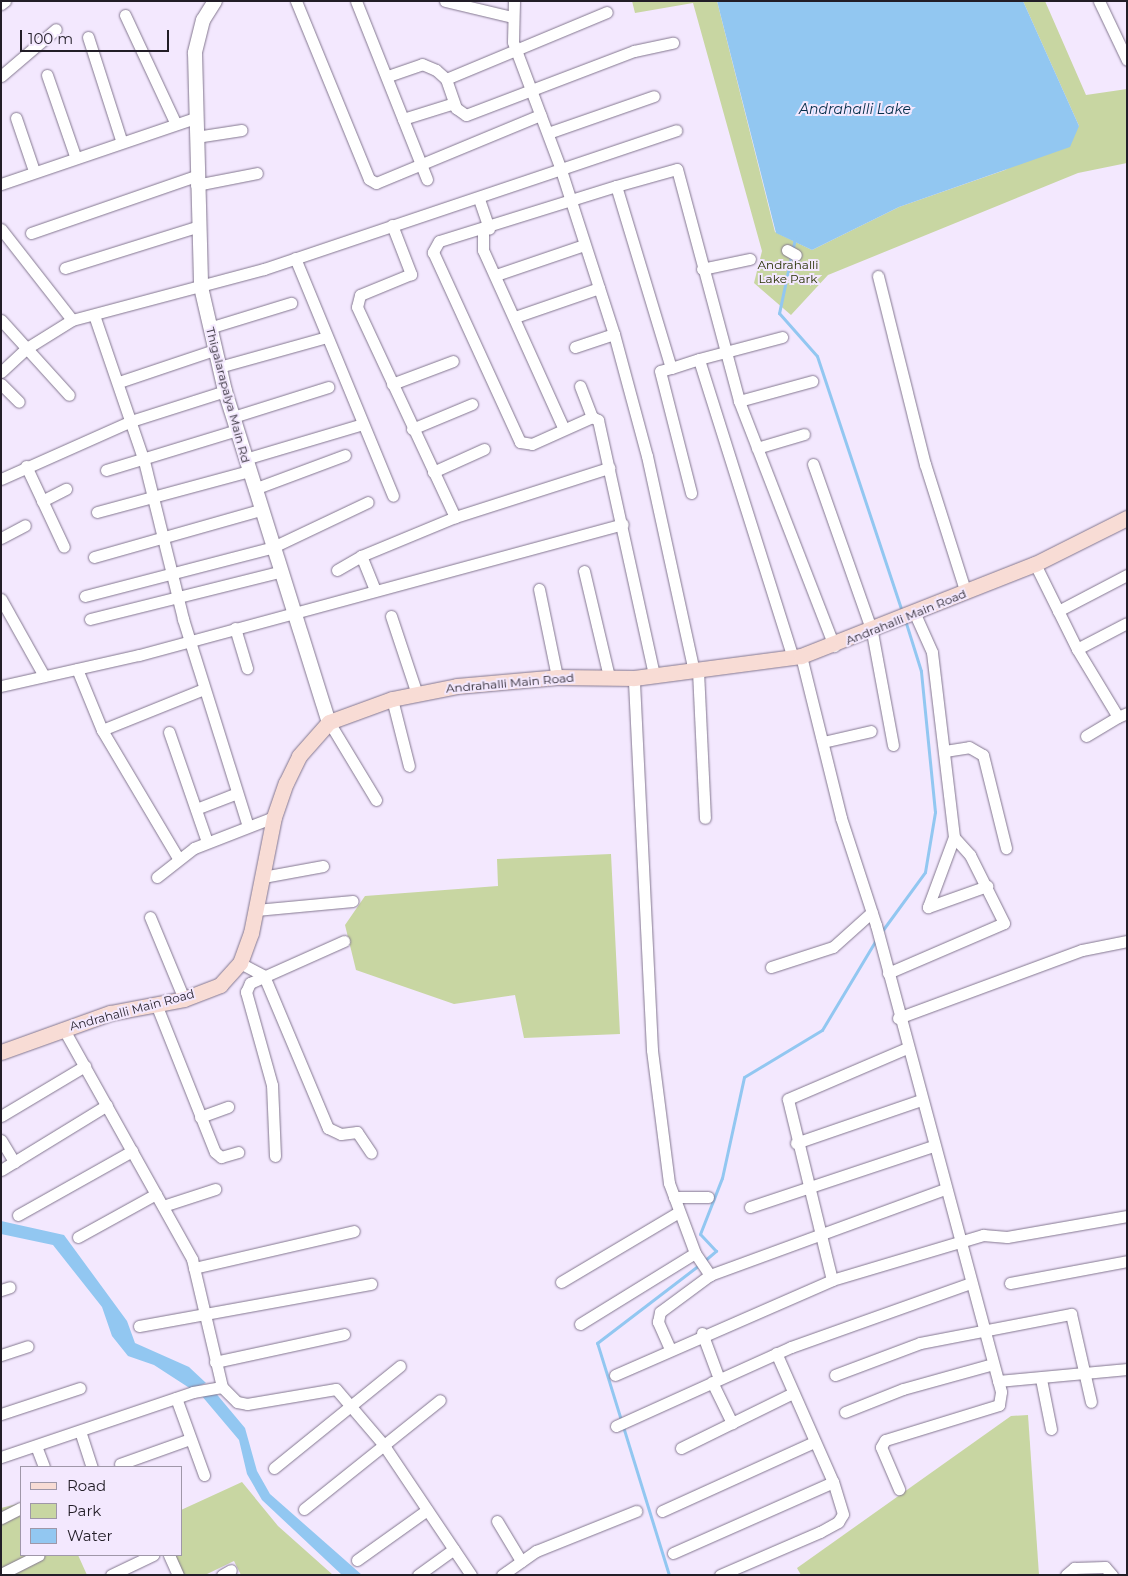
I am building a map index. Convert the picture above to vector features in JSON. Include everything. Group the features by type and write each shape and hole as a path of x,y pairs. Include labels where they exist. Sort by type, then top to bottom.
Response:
{"main road":[{"name":"Andrahalli Main Road","path":"1,1052 63,1028 156,1004 184,999 220,985 240,963 256,910 274,817 299,756 329,722 392,699 417,694 557,677 634,678 696,672 797,657 872,632 1035,564 1127,518"}],"street":[{"path":"1,4 5,1"},
{"name":"Thigalarapalya Main Rd","path":"215,1 203,20 195,53 196,181 201,287 225,391 278,572 329,722"},
{"path":"296,1 369,179 376,183 540,115"},
{"path":"356,1 388,76 420,165 427,179"},
{"path":"445,1 512,17"},
{"path":"514,1 512,17 517,52 548,132 614,334 647,456 696,672 705,818"},
{"path":"1099,1 1127,60"},
{"path":"446,79 517,52 607,12"},
{"path":"125,14 175,122"},
{"path":"1,76 56,29"},
{"path":"88,37 122,140"},
{"path":"388,76 422,64 446,79 454,102 466,115 634,51 673,43"},
{"path":"47,75 75,156"},
{"path":"548,132 654,96"},
{"path":"403,119 454,102"},
{"path":"16,118 34,170"},
{"path":"1,184 34,170 122,140 175,122 195,118"},
{"path":"196,137 241,130"},
{"path":"1,372 27,348 72,320 201,287 295,258 560,167 676,130"},
{"path":"592,417 532,444 520,442 433,252 439,241 486,229 616,186 677,169 724,354 739,401 834,646"},
{"path":"31,233 196,181 257,173"},
{"path":"616,186 671,368"},
{"path":"480,202 486,229 483,250 515,317 564,429"},
{"path":"392,225 411,274 356,300 412,429 455,517"},
{"path":"65,268 199,226"},
{"path":"1,230 72,320"},
{"path":"496,276 584,245"},
{"path":"295,258 393,496"},
{"path":"702,269 750,259"},
{"path":"878,276 924,460 966,593"},
{"path":"515,317 599,288"},
{"path":"209,328 291,303"},
{"path":"94,315 132,421 190,641 236,793 248,826"},
{"path":"1,320 69,395"},
{"path":"575,346 614,334"},
{"path":"219,367 327,336"},
{"path":"691,493 660,371 782,337"},
{"path":"119,382 214,350"},
{"path":"700,359 823,742 876,925 906,1048 985,1327 998,1382 999,1405 885,1440 881,1447 899,1489"},
{"path":"392,384 453,361"},
{"path":"739,401 812,381"},
{"path":"1,384 19,402"},
{"path":"580,386 592,417 598,420 623,524 654,675"},
{"path":"106,470 328,388"},
{"path":"1,479 26,466 132,421 225,391"},
{"path":"412,429 472,404"},
{"path":"96,512 247,465 363,424"},
{"path":"757,448 804,434"},
{"path":"433,472 484,449"},
{"path":"254,489 345,455"},
{"path":"813,464 872,632 893,745"},
{"path":"26,466 64,547"},
{"path":"337,570 361,556 455,517 609,468"},
{"path":"42,501 66,489"},
{"path":"85,596 272,548 368,502"},
{"path":"94,557 260,510"},
{"path":"1,686 190,641 291,611 623,524"},
{"path":"1,538 25,525"},
{"path":"361,556 375,590"},
{"path":"1035,564 1077,649 1123,715 1086,736"},
{"path":"584,571 609,677"},
{"path":"90,619 178,599 278,572"},
{"path":"1058,611 1127,575"},
{"path":"539,589 557,677"},
{"path":"1,599 44,676"},
{"path":"391,616 417,694"},
{"path":"908,617 932,652 954,837 928,907 987,886"},
{"path":"1077,649 1127,623"},
{"path":"235,628 247,668"},
{"path":"78,669 102,730 178,858"},
{"path":"634,678 652,1050 674,1197 702,1263"},
{"path":"102,730 204,689"},
{"path":"392,699 409,766"},
{"path":"329,722 376,800"},
{"path":"823,742 871,731"},
{"path":"169,732 207,842"},
{"path":"945,751 969,747 983,755 1006,848"},
{"path":"196,809 236,793"},
{"path":"156,876 178,858 207,842 274,817"},
{"path":"888,973 1004,923 987,886 954,837"},
{"path":"263,877 323,866"},
{"path":"256,910 353,901"},
{"path":"771,967 833,947 872,912"},
{"path":"150,917 184,999"},
{"path":"274,1156 272,1085 246,992 250,983 344,941"},
{"path":"898,1018 1082,950 1127,941"},
{"path":"240,963 264,976 328,1128 341,1134 357,1132 371,1153"},
{"path":"156,1004 200,1117 218,1156 238,1152"},
{"path":"63,1028 163,1206 194,1268 215,1362 218,1387 237,1402 247,1404 330,1388 350,1406 382,1444 471,1575"},
{"path":"832,1280 796,1144 788,1098 906,1048"},
{"path":"1,1116 85,1066"},
{"path":"796,1144 921,1100"},
{"path":"1,1170 107,1105"},
{"path":"200,1117 228,1107"},
{"path":"1,1140 14,1162"},
{"path":"750,1207 933,1146"},
{"path":"18,1215 132,1150"},
{"path":"163,1206 215,1189"},
{"path":"580,1324 702,1263 820,1233 945,1190"},
{"path":"78,1237 156,1194"},
{"path":"674,1197 708,1197"},
{"path":"561,1282 679,1212"},
{"path":"614,1375 702,1333 832,1280 959,1240 983,1235 1007,1237 1126,1218"},
{"path":"194,1268 354,1231"},
{"path":"1010,1283 1127,1261"},
{"path":"670,1349 658,1322 660,1312 702,1263"},
{"path":"621,1424 776,1353 971,1282"},
{"path":"139,1326 371,1284"},
{"path":"835,1375 920,1342 985,1327 1071,1314 1091,1402"},
{"path":"702,1333 716,1380 732,1423"},
{"path":"215,1362 344,1334"},
{"path":"1,1355 28,1346"},
{"path":"720,1575 838,1522 842,1504 834,1482 814,1442 776,1353"},
{"path":"845,1412 903,1389 993,1364"},
{"path":"274,1468 400,1366"},
{"path":"998,1382 1085,1375 1127,1369"},
{"path":"1041,1379 1052,1429"},
{"path":"1,1457 193,1392 218,1387"},
{"path":"1,1414 80,1388"},
{"path":"681,1448 793,1393"},
{"path":"176,1398 204,1475"},
{"path":"304,1509 382,1444 440,1400"},
{"path":"80,1431 92,1466"},
{"path":"120,1464 147,1462 190,1439"},
{"path":"662,1511 814,1442"},
{"path":"36,1446 44,1466"},
{"path":"673,1553 834,1482"},
{"path":"1,1518 20,1508"},
{"path":"357,1560 427,1510"},
{"path":"502,1575 521,1561 636,1511"},
{"path":"497,1521 521,1561"},
{"path":"418,1575 454,1549"},
{"path":"1,1574 37,1556"},
{"path":"111,1575 151,1556"},
{"path":"169,1556 178,1575"},
{"path":"1066,1575 1074,1568 1105,1567 1112,1575"}],"green space":[{"name":"Andrahalli Lake Park","path":"632,1 717,1 775,232 812,250 899,207 1005,170 1079,126 1023,1 1045,1 1086,95 1127,89 1127,163 1078,173 828,275 791,315 754,283 762,251 693,3 635,13"},
{"path":"611,854 620,1034 524,1038 515,995 454,1004 356,970 345,925 365,896 498,886 497,859"},
{"path":"1028,1415 1039,1575 801,1575 797,1568 1011,1416"},
{"path":"242,1482 278,1526 333,1575 241,1575 234,1561 205,1575 184,1575 175,1556 182,1556 182,1510"},
{"path":"20,1503 20,1556 78,1556 87,1575 1,1575 1,1508"}],"water":[{"name":"Andrahalli Lake","path":"717,1 1023,1 1079,126 1070,147 899,207 812,250 776,233"},
{"path":"1,1221 64,1235 127,1321 135,1343 189,1367 206,1383 191,1389 154,1365 128,1356 112,1336 102,1307 53,1245 1,1234"},
{"path":"214,1391 245,1428 257,1471 270,1494 362,1575 342,1575 262,1500 247,1474 239,1440 201,1395"}],"waterway":[{"path":"795,238 779,313 817,356 902,612"},
{"path":"882,931 925,872 935,812 921,671 905,620"},
{"path":"704,1261 716,1251 700,1234 722,1178 744,1077 822,1030 877,938"},
{"path":"669,1575 597,1343 699,1265"}]}
